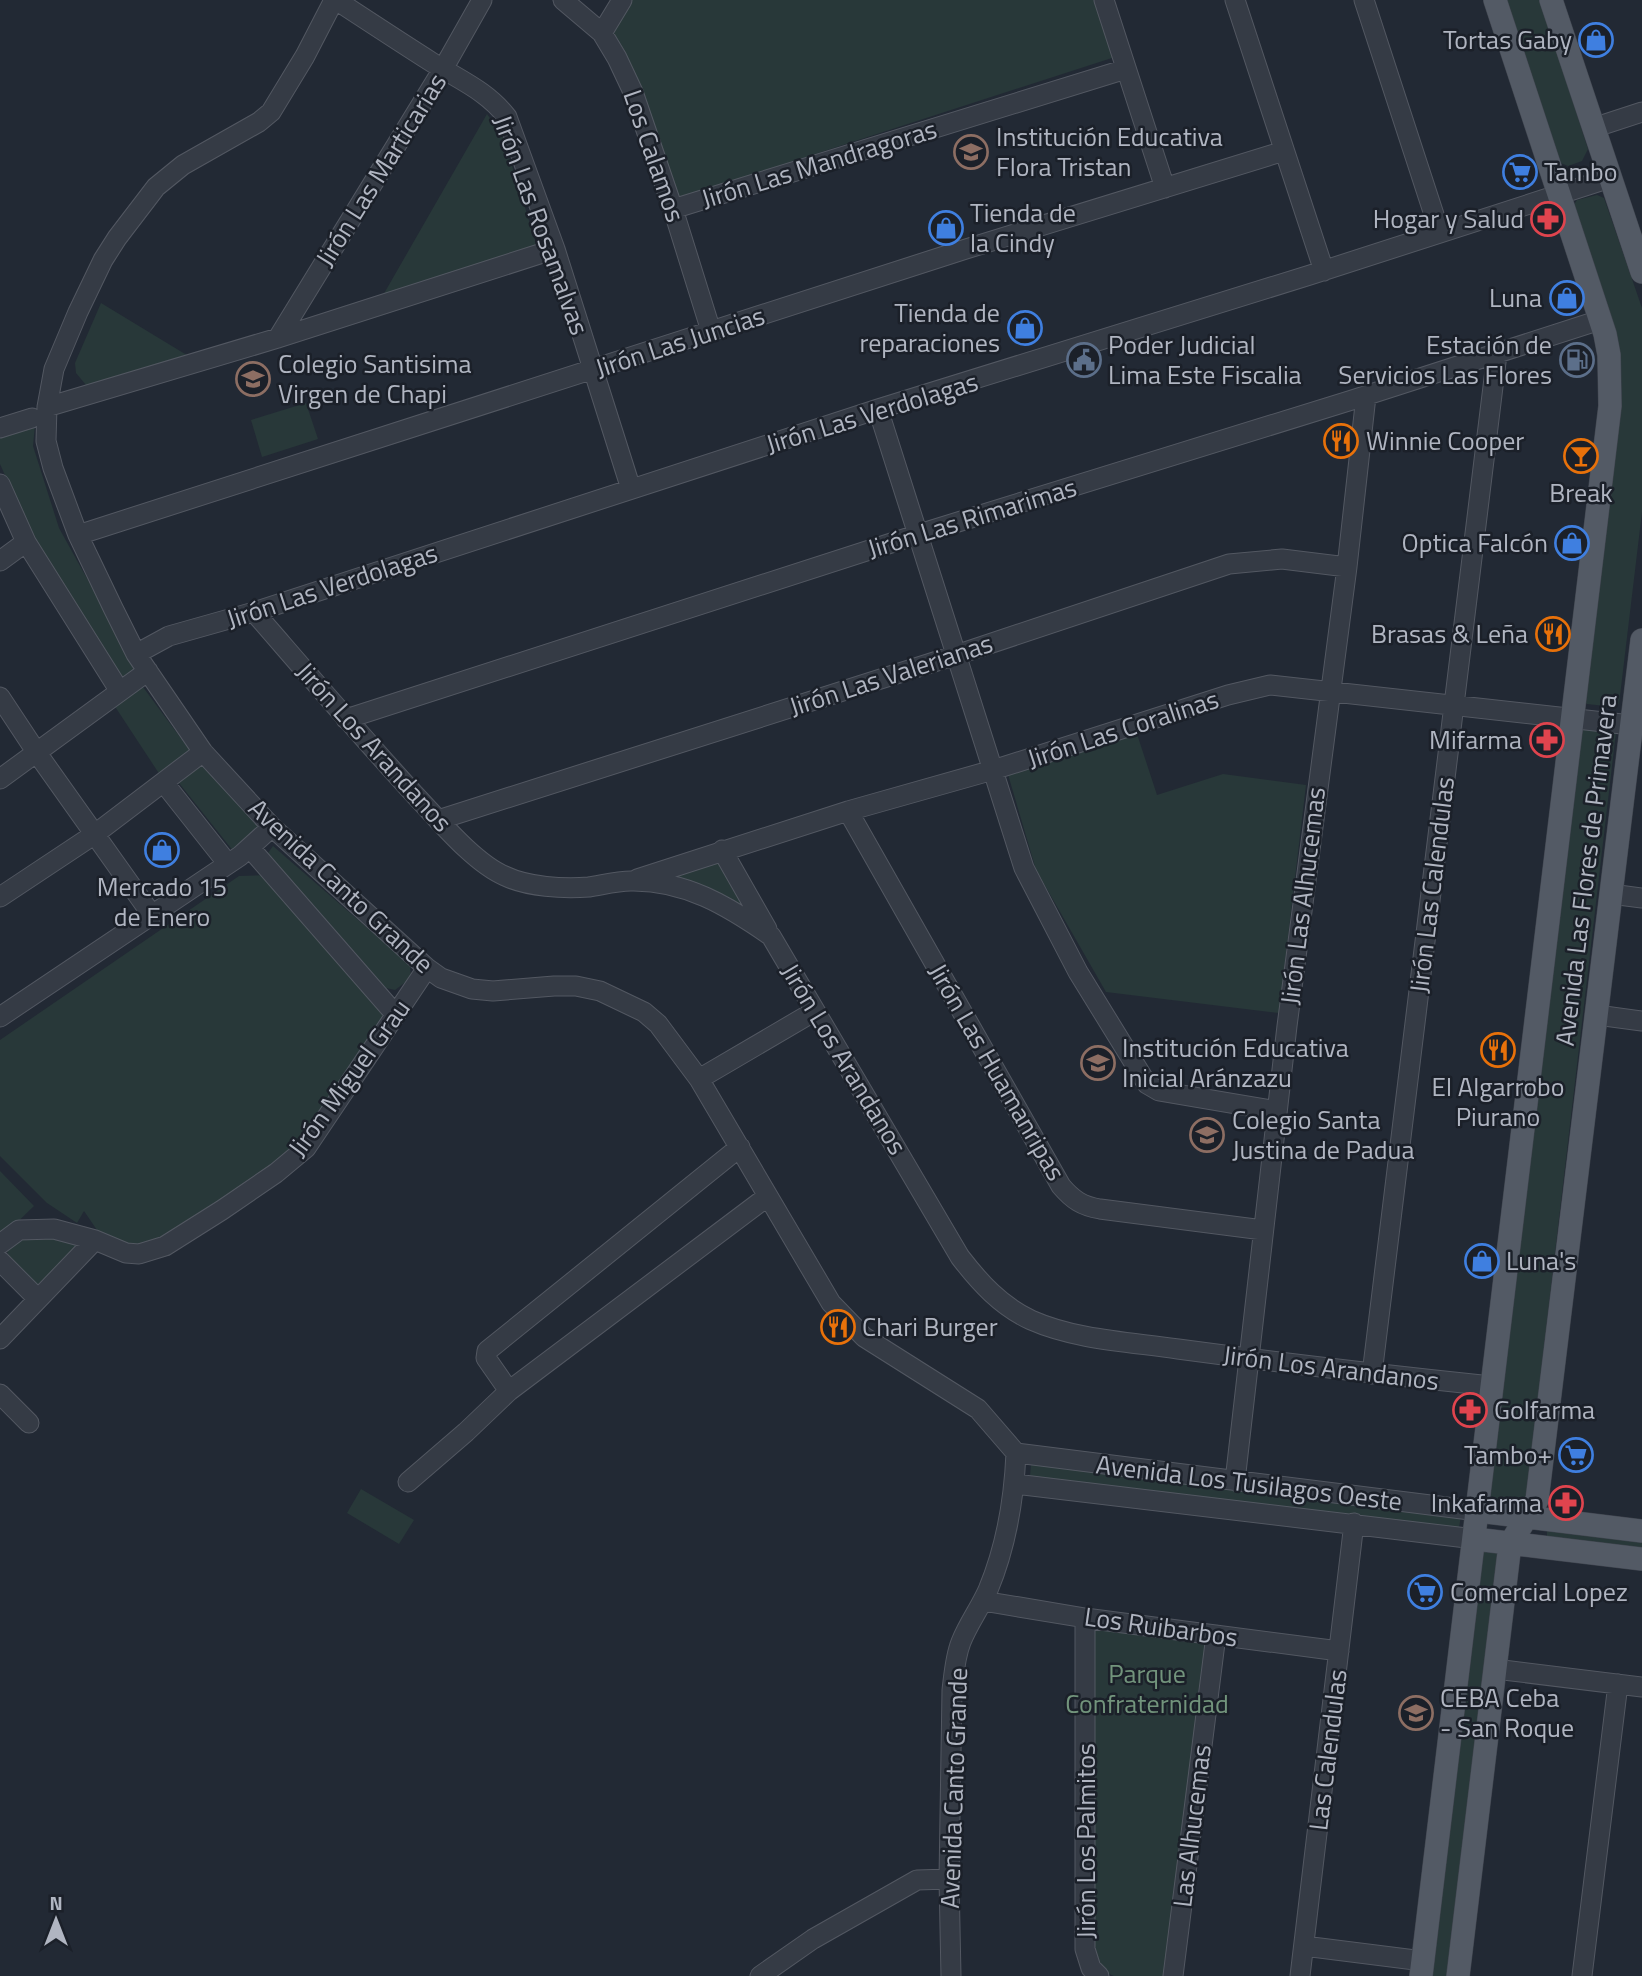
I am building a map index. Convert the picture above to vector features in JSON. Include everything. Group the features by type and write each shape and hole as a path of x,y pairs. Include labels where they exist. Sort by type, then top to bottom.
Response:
{"main road":[{"name":"Avenida Las Flores de Primavera","path":"1422,1969 1610,405 1609,355 1600,320 1495,0"},
{"path":"1552,0 1593,128 1640,260"},
{"name":"Avenida Las Flores de Primavera","path":"1458,1976 1510,1544 1537,1500 1642,640"},
{"name":"Avenida Los Tusilagos Oeste","path":"1478,1511 1642,1531"},
{"name":"Avenida Los Tusilagos Oeste","path":"1475,1539 1642,1559"}],"street":[{"name":"Jirón Las Rosamalvas","path":"335,0 481,90 507,117 555,249 631,489"},
{"name":"Avenida Canto Grande","path":"335,0 271,112 259,122 183,165 156,187 103,260 65,339 40,412 53,468 78,535 136,654 203,752 272,827 441,978 472,989 493,991 576,986 600,991 644,1012 658,1024 699,1079 821,1288 845,1320 864,1337 978,1409 1016,1453 1015,1484 1000,1556 983,1601 960,1643 952,1690 951,1976"},
{"name":"Jirón Las Marticarias","path":"278,338 443,69 482,0"},
{"name":"Los Calamos","path":"564,0 602,33 633,92 711,331"},
{"path":"602,33 622,0"},
{"path":"1104,0 1165,188"},
{"path":"1235,0 1324,271"},
{"path":"1364,0 1440,233"},
{"name":"Jirón Las Mandragoras","path":"673,209 1126,69"},
{"path":"1593,128 1642,112"},
{"name":"Jirón Las Juncias","path":"78,535 711,331 1284,151"},
{"name":"Jirón Las Verdolagas","path":"136,654 169,636 254,612 878,409 1324,271 1610,178"},
{"path":"0,428 40,412 555,249"},
{"name":"Jirón Las Rimarimas","path":"346,719 916,535 1366,396 1600,320"},
{"name":"Jirón Las Calendulas","path":"1372,1374 1497,354"},
{"name":"Jirón Las Alhucemas","path":"1235,1481 1277,1111 1347,567 1366,396"},
{"path":"878,409 1024,868 1078,972 1147,1084 1159,1091 1277,1111"},
{"path":"0,484 26,542 119,690"},
{"path":"0,561 26,542"},
{"name":"Jirón Las Valerianas","path":"438,820 1229,564 1282,559 1347,567"},
{"name":"Jirón Los Arandanos","path":"254,612 346,719 438,820 482,863 505,876 551,886 585,887 630,881 656,883 699,892 771,936 960,1257 988,1291 1029,1319 1054,1329 1089,1336 1249,1359 1491,1386"},
{"path":"0,779 148,671"},
{"name":"Jirón Las Coralinas","path":"630,881 848,811 993,770 1228,695 1270,685 1631,726"},
{"path":"0,697 152,915"},
{"path":"0,897 95,834 203,752"},
{"path":"164,783 228,864"},
{"name":"Jirón Las Huamanripas","path":"848,811 1061,1186 1072,1199 1083,1206 1100,1209 1263,1230"},
{"path":"0,1017 228,864 272,827"},
{"path":"250,848 395,1014"},
{"path":"722,850 771,936"},
{"path":"1611,894 1642,898"},
{"name":"Jirón Miguel Grau","path":"0,1244 19,1230 37,1228 72,1232 126,1253 150,1252 199,1225 276,1174 306,1149 428,968"},
{"path":"699,1079 815,1011"},
{"path":"1597,1015 1642,1021"},
{"path":"509,1391 486,1358 487,1351 740,1147"},
{"path":"408,1482 509,1391 768,1196"},
{"path":"0,1339 95,1240"},
{"path":"0,1261 38,1300"},
{"path":"0,1394 29,1423"},
{"name":"Avenida Los Tusilagos Oeste","path":"1016,1453 1478,1511"},
{"name":"Avenida Los Tusilagos Oeste","path":"1015,1484 1475,1539"},
{"name":"Las Calendulas","path":"1300,1976 1354,1524"},
{"name":"Los Ruibarbos","path":"983,1601 1085,1618 1339,1651"},
{"name":"Jirón Los Palmitos","path":"1085,1618 1085,1949 1091,1968 1099,1976"},
{"name":"Las Alhucemas","path":"1173,1976 1216,1635"},
{"path":"1495,1669 1642,1687"},
{"path":"1582,1976 1618,1684"},
{"path":"760,1976 813,1939 917,1880 950,1879"},
{"path":"1304,1946 1422,1969"}],"green space":[{"path":"632,0 1096,0 1115,57 679,198 640,84 612,31"},
{"path":"1504,0 1540,0 1588,149 1582,161 1568,166 1556,161"},
{"path":"487,114 503,137 537,246 382,297"},
{"path":"1597,195 1604,198 1642,308 1642,512 1619,704 1614,707 1587,704 1583,700 1618,405 1573,206 1577,200"},
{"path":"101,303 190,357 94,386 86,385 76,373 75,363"},
{"path":"306,403 318,439 262,457 251,420"},
{"path":"35,425 33,446 59,528 136,667 134,674 126,679 119,678 31,534 0,464 0,437"},
{"path":"140,683 191,752 160,775 114,705"},
{"path":"1581,727 1616,732 1526,1500 1522,1503 1491,1499 1488,1496"},
{"path":"1136,731 1157,795 1223,774 1306,785 1279,1013 1106,992 1036,870 1007,771"},
{"path":"205,763 260,829 234,852 179,783"},
{"path":"273,846 410,965 411,978 395,990 386,988 268,853"},
{"path":"720,859 746,902 740,907 674,881 675,872"},
{"path":"269,875 384,1011 378,1036 283,1163 140,1251 99,1233 84,1211 77,1223 47,1203 0,1156 0,1040 239,876"},
{"path":"0,1171 34,1206 0,1239"},
{"path":"36,1233 84,1245 39,1291 10,1260 7,1251 12,1242"},
{"path":"1031,1464 1461,1516 1458,1533 1030,1477"},
{"path":"361,1489 414,1520 399,1544 347,1513"},
{"path":"1547,1529 1642,1538 1642,1550 1547,1537"},
{"path":"1482,1550 1500,1551 1450,1976 1431,1976"},
{"name":"Parque Confraternidad","path":"1101,1626 1207,1641 1164,1976 1109,1974 1099,1959 1095,1945 1092,1633"}],"place":[{"name":"Tortas Gaby","path":"1596,40"},
{"name":"Institución Educativa Flora Tristan","path":"971,152"},
{"name":"Tambo","path":"1520,172"},
{"name":"Hogar y Salud","path":"1548,219"},
{"name":"Tienda de la Cindy","path":"946,228"},
{"name":"Luna","path":"1567,298"},
{"name":"Tienda de reparaciones","path":"1025,328"},
{"name":"Poder Judicial Lima Este Fiscalia","path":"1084,360"},
{"name":"Estación de Servicios Las Flores","path":"1577,360"},
{"name":"Colegio Santisima Virgen de Chapi","path":"253,379"},
{"name":"Winnie Cooper","path":"1341,441"},
{"name":"Break","path":"1581,456"},
{"name":"Optica Falcón","path":"1572,543"},
{"name":"Brasas & Leña","path":"1553,634"},
{"name":"Mifarma","path":"1547,740"},
{"name":"Mercado 15 de Enero","path":"162,850"},
{"name":"El Algarrobo Piurano","path":"1498,1050"},
{"name":"Institución Educativa Inicial Aránzazu","path":"1098,1063"},
{"name":"Colegio Santa Justina de Padua","path":"1207,1135"},
{"name":"Luna's","path":"1482,1261"},
{"name":"Chari Burger","path":"838,1327"},
{"name":"Golfarma","path":"1470,1410"},
{"name":"Tambo+","path":"1576,1455"},
{"name":"Inkafarma","path":"1566,1503"},
{"name":"Comercial Lopez","path":"1425,1592"},
{"name":"CEBA Ceba - San Roque","path":"1416,1713"}]}
